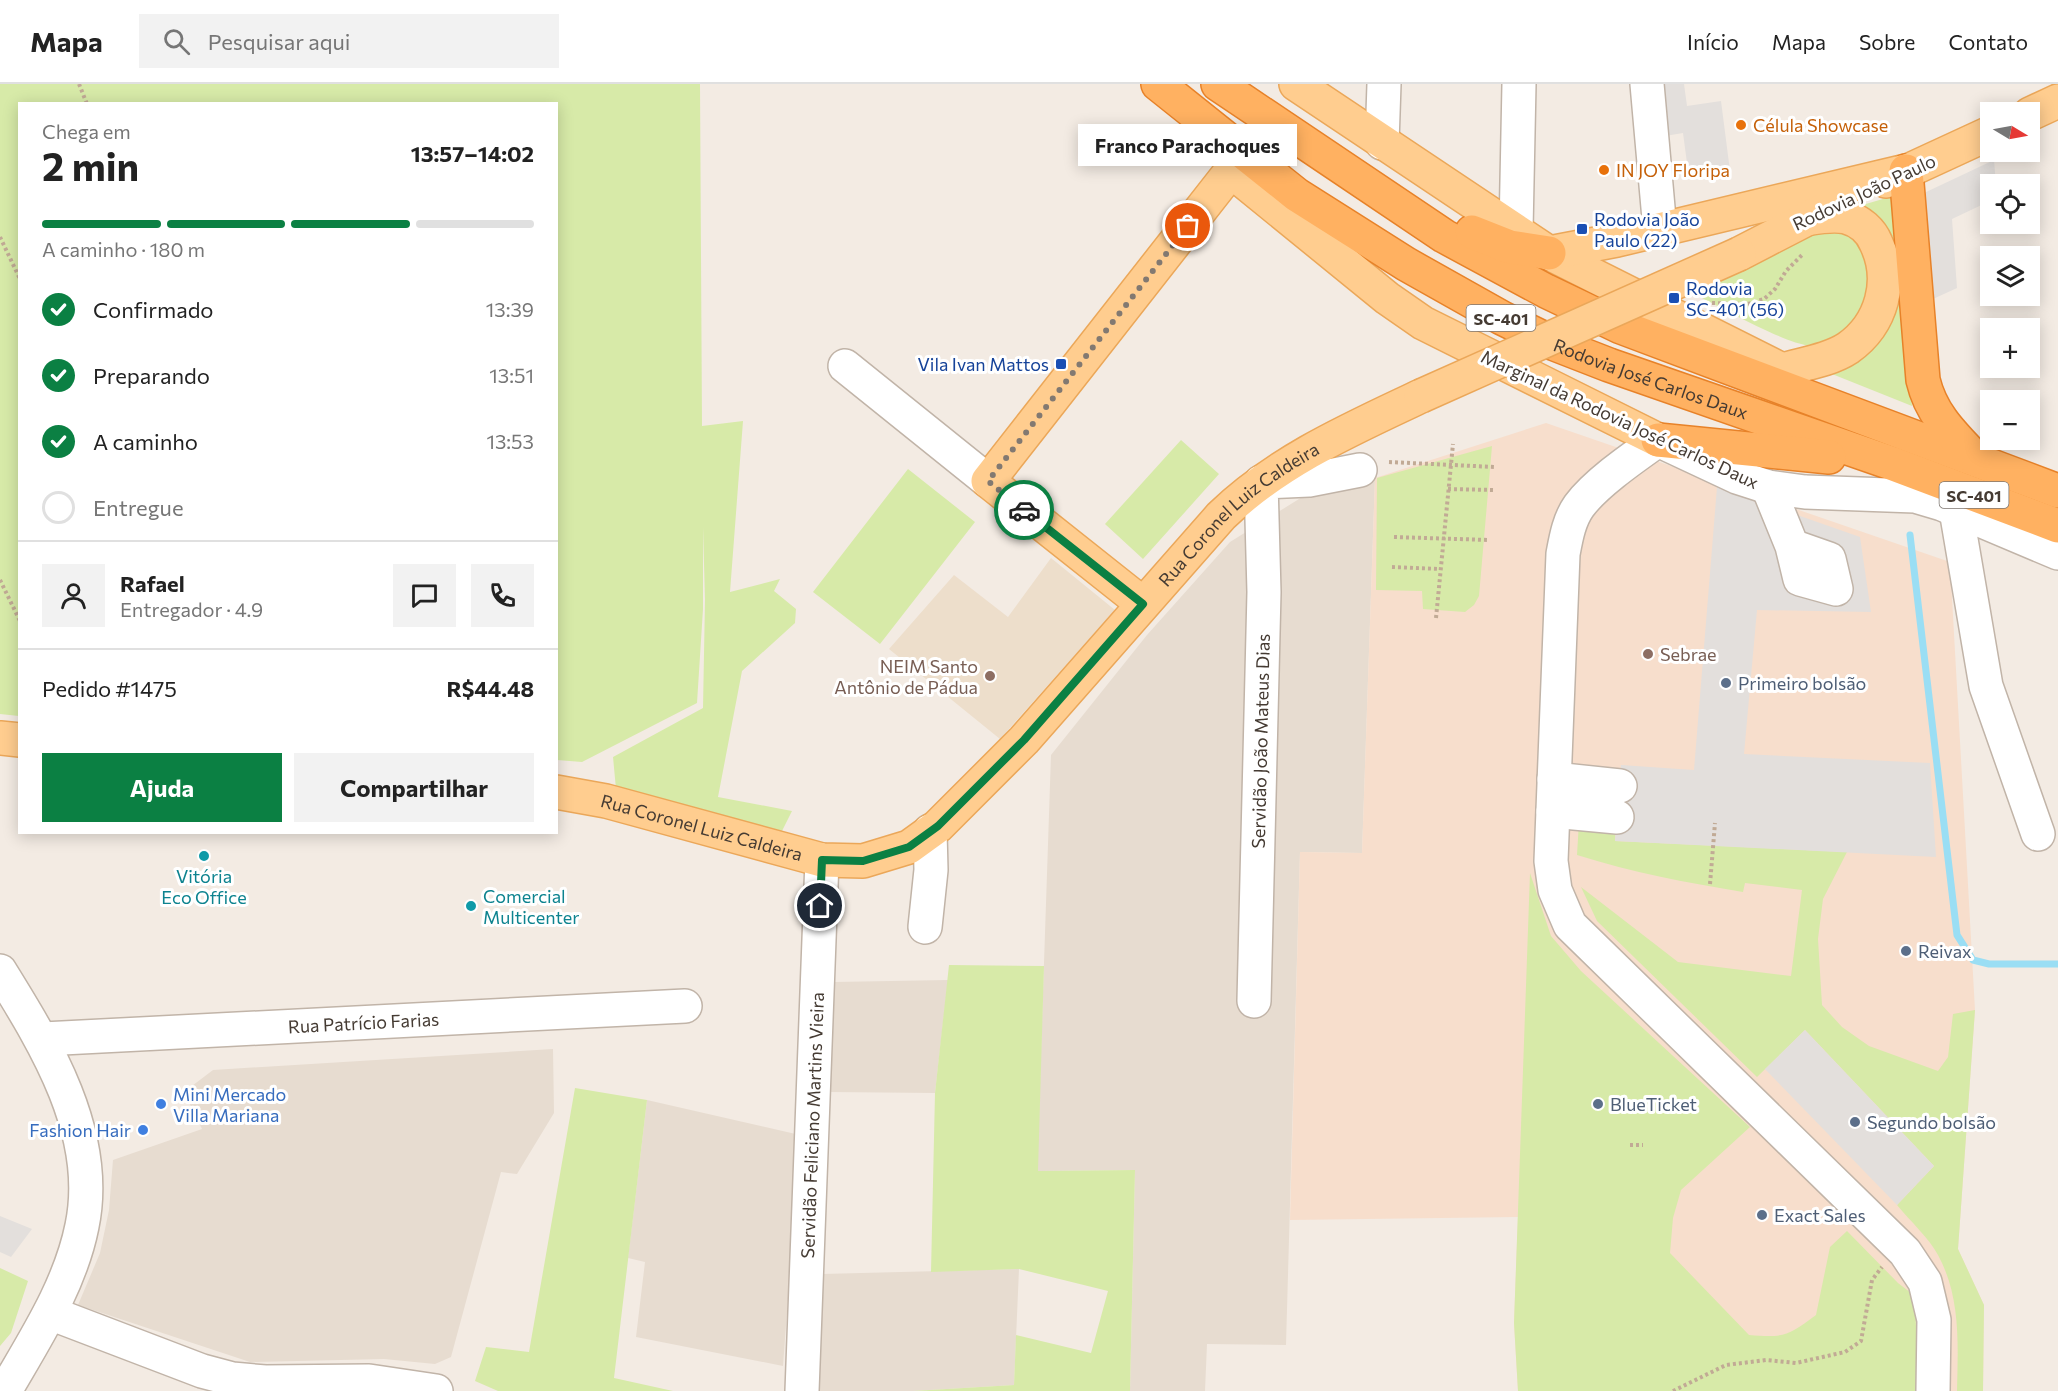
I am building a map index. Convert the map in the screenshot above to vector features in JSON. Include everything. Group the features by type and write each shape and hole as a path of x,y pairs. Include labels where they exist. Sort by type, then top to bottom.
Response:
{"highway":[{"path":"1156,84 1231,171"},
{"name":"Rodovia José Carlos Daux","path":"1156,84 1297,195 1388,253 1502,318 1556,344 1609,365 1891,464 2058,526"},
{"name":"Rodovia José Carlos Daux","path":"1218,84 1444,236 1546,291 1621,327 2058,491"},
{"path":"1906,171 1923,380 1928,401 1952,433 1981,464"},
{"path":"1376,192 1510,247 1550,253"},
{"path":"1782,370 1825,404"},
{"path":"1658,440 1891,464"}],"main road":[{"path":"1296,84 1550,253 1782,370 1835,355 1848,348 1866,332 1877,315 1885,288 1885,261 1872,234 1861,224 1847,218 1830,216 1805,219"},
{"path":"2040,109 2058,101"},
{"name":"Rodovia João Paulo","path":"1421,396 1739,254 1805,219 1980,138"},
{"name":"Marginal da Rodovia José Carlos Daux","path":"1231,171 1387,298 1423,323 1658,440"},
{"path":"1143,604 988,481 1231,171"},
{"path":"1550,253 1660,230 1906,171"},
{"name":"Rua Coronel Luiz Caldeira","path":"558,792 606,801 822,860 863,861 909,847 972,795 1024,740 1242,494 1340,433 1421,396"},
{"path":"0,738 18,740"}],"street":[{"path":"1382,143 1384,84"},
{"path":"1516,230 1519,84"},
{"path":"1647,84 1660,230"},
{"path":"845,366 988,481"},
{"path":"1658,440 1620,468 1579,506 1566,533 1563,554 1551,861 1555,890 1570,925 1905,1252 1924,1282 1934,1320 1933,1391"},
{"name":"Marginal da Rodovia José Carlos Daux","path":"1658,440 1737,477 1768,487 1805,492 1915,496 1956,510 2058,553"},
{"path":"1261,482 1309,480 1375,466"},
{"name":"Servidão João Mateus Dias","path":"1254,1001 1264,592 1261,482"},
{"path":"1768,487 1792,546"},
{"path":"1956,510 1986,686 2038,834"},
{"path":"1554,795 1618,801"},
{"path":"925,927 931,870 930,831"},
{"name":"Servidão Feliciano Martins Vieira","path":"802,1391 822,860"},
{"path":"0,971 42,1040 63,1085 73,1114 86,1187 82,1226 66,1277 50,1313 5,1391"},
{"name":"Rua Patrício Farias","path":"42,1040 358,1035 686,1006"},
{"path":"50,1313 202,1371 232,1379 265,1382 369,1380 436,1391"}],"path":[{"path":"79,84 86,102"},
{"path":"0,237 18,275"},
{"path":"1708,303 1748,304 1764,299 1786,271 1806,252"},
{"path":"1436,618 1453,444"},
{"path":"1375,466 1495,467"},
{"path":"1448,489 1493,490"},
{"path":"1394,537 1489,540"},
{"path":"1392,567 1440,569"},
{"path":"0,580 18,617"},
{"path":"1710,884 1715,823"},
{"path":"1630,1145 1643,1145"},
{"path":"1673,1391 1726,1365 1766,1360 1796,1364 1845,1352 1861,1341 1872,1280 1886,1262 1905,1252"}],"shaded area":[{"path":"1663,84 1684,84 1687,106 1721,101 1730,171 1689,178 1683,133 1665,136"},
{"path":"1994,162 1995,174 1980,174 1980,206 1952,219 1957,288 1933,299 1924,193"},
{"path":"1546,423 1950,562 1975,1010 1958,1249 1984,1305 1983,1391 1518,1391 1514,1323 1518,1217 1290,1220 1300,852 1362,853 1375,478"},
{"path":"1375,478 1362,853 1300,852 1286,1345 1207,1344 1205,1391 1130,1391 1135,1170 1037,1171 1051,755 1147,635 1230,542 1307,494"},
{"name":"Primeiro bolsão","path":"1717,487 1860,537 1871,612 1757,610 1744,754 1930,763 1936,857 1615,841 1621,765 1694,770"},
{"name":"NEIM Santo Antônio de Pádua","path":"1051,558 1115,610 1000,739 889,649 954,575 1008,617"},
{"path":"948,980 935,1093 829,1092 834,982"},
{"name":"Segundo bolsão","path":"1805,1030 1934,1166 1897,1205 1765,1069"},
{"path":"553,1049 554,1113 517,1174 501,1172 451,1357 435,1364 384,1359 250,1362 78,1305 100,1253 109,1210 113,1160 202,1129 184,1092 213,1070"},
{"path":"647,1100 800,1135 783,1366 636,1337 645,1262 628,1258"},
{"path":"0,1216 32,1229 11,1257 0,1252"},
{"path":"1019,1269 1014,1385 913,1391 817,1391 822,1274"}],"green space":[{"path":"0,84 700,84 702,426 743,421 730,592 780,579 774,591 796,609 795,623 742,671 718,797 792,811 782,831 616,789 613,757 703,708 705,600 703,527 703,609 697,703 582,762 558,760 558,102 18,102 18,716 0,714"},
{"path":"1893,196 1912,406 1827,372 1880,328 1859,206"},
{"path":"1834,227 1865,246 1870,287 1869,297 1858,317 1850,327 1831,342 1810,346 1783,338 1692,293 1820,228"},
{"path":"1181,440 1219,474 1143,559 1105,524"},
{"path":"1492,446 1479,596 1474,605 1465,612 1423,609 1422,591 1376,590 1377,478"},
{"path":"908,469 975,522 880,644 813,592"},
{"path":"1579,822 1616,824 1615,841 1847,852 1823,899 1818,939 1822,1005 1842,1027 1869,1046 1938,1071 1948,1057 1953,1014 1975,1010 1958,1249 1984,1305 1983,1391 1957,1391 1957,1322 1951,1288 1938,1255 1897,1205 1934,1166 1805,1030 1757,1077 1597,921 1581,887 1678,962 1791,976 1802,890 1745,883 1743,892 1659,876 1577,855"},
{"path":"1530,873 1551,936 1581,971 1750,1127 1681,1190 1673,1218 1670,1253 1749,1335 1778,1336 1791,1331 1816,1315 1830,1247 1847,1231 1898,1283 1915,1296 1918,1391 1518,1391 1514,1323"},
{"path":"949,965 1044,966 1038,1171 1135,1170 1130,1391 913,1391 1014,1385 1016,1335 1091,1353 1108,1291 1019,1269 931,1272 935,1093"},
{"path":"575,1088 647,1100 614,1378 673,1391 498,1391 475,1381 486,1347 529,1352"},
{"path":"0,1268 28,1281 11,1333 0,1346"}],"waterway":[{"path":"1910,535 1957,935 1973,960 1989,964 2058,964"}],"way so far":[{"path":"1024,510 988,481 1188,226"}],"place":[{"name":"Célula Showcase","path":"1741,125"},
{"name":"IN JOY Floripa","path":"1604,170"},
{"name":"Franco Parachoques","path":"1188,226"},
{"name":"Rodovia João Paulo (22)","path":"1582,229"},
{"name":"Rodovia SC-401 (56)","path":"1674,298"},
{"name":"Vila Ivan Mattos","path":"1061,364"},
{"name":"Sebrae","path":"1648,654"},
{"name":"NEIM Santo Antônio de Pádua","path":"990,676"},
{"name":"Primeiro bolsão","path":"1726,683"},
{"name":"Vitória Eco Office","path":"204,856"},
{"name":"Comercial Multicenter","path":"471,906"},
{"name":"Reivax","path":"1906,951"},
{"name":"Mini Mercado Villa Mariana","path":"161,1104"},
{"name":"BlueTicket","path":"1598,1104"},
{"name":"Segundo bolsão","path":"1855,1122"},
{"name":"Fashion Hair","path":"143,1130"},
{"name":"Exact Sales","path":"1762,1215"}],"route":[{"path":"820,906 822,860 863,861 909,847 938,826 972,795 1024,740 1143,604 1024,510"}]}
